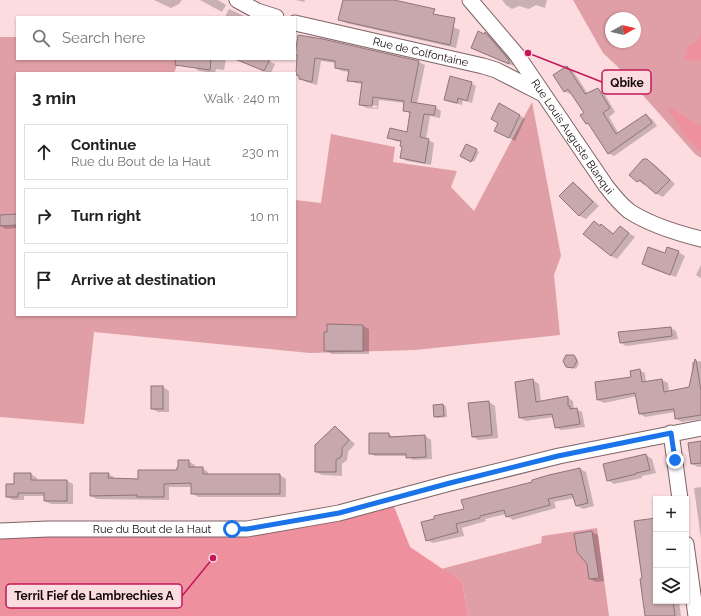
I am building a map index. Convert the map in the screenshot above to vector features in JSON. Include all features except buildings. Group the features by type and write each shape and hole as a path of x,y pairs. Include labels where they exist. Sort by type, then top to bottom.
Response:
{"street":[{"path":"237,0 257,11 273,16"},
{"name":"Rue Louis Auguste Blanqui","path":"470,0 517,55 606,186 629,210 644,219 683,235 701,239"},
{"name":"Rue de Colfontaine","path":"296,23 483,66 496,70 542,93"},
{"name":"Rue du Bout de la Haut","path":"0,531 53,529 254,528 339,513 558,456 701,428"},
{"path":"671,433 680,496"},
{"path":"689,566 696,616"}],"shaded area":[{"path":"573,0 701,0 701,158 695,154 617,66 603,53"},
{"path":"701,32 701,60 697,61 683,59 688,47 699,40"},
{"path":"0,37 16,37 16,60 179,60 174,72 16,72 16,316 296,316 296,200 321,203 331,134 395,147 393,162 457,171 451,187 474,211 532,102 561,256 554,275 560,335 415,350 310,353 94,332 84,424 0,417"},
{"path":"665,105 701,126 701,151 689,141"},
{"path":"391,499 410,547 462,582 468,616 0,616 0,531 247,529"},
{"path":"597,528 609,616 468,616 462,582 441,569 541,543 542,536"}],"place":[{"name":"Qbike","path":"528,53"},
{"name":"Terril Fief de Lambrechies A","path":"213,558"}],"route":[{"path":"232,529 247,529 339,513 558,456 671,433 675,460"}]}
